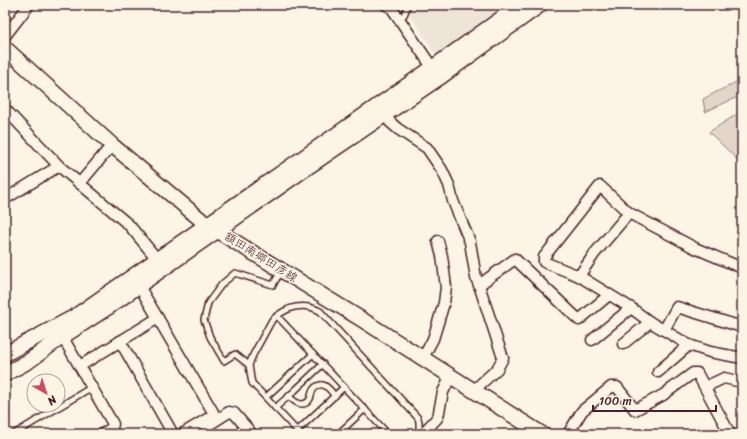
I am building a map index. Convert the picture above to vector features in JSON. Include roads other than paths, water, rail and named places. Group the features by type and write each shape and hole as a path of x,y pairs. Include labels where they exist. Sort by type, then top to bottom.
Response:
{"street":[{"path":"5,36 29,5"},
{"path":"386,5 391,7 400,19 436,73"},
{"path":"5,380 30,368 74,317 97,300 157,259 296,176 386,115 520,5"},
{"path":"5,365 28,354 140,288 212,227 436,73 540,5"},
{"name":"額田南郷田彦線","path":"5,48 112,145 212,227 451,376 527,430 542,434"},
{"path":"5,109 59,166 129,225 157,259"},
{"path":"386,115 390,122 398,129 427,148 442,170 470,242 476,278 503,358 497,369 474,391"},
{"path":"80,183 112,145"},
{"path":"5,199 59,166"},
{"path":"742,268 695,248 629,213 600,186 544,257 544,262 579,276 631,308 650,322 689,345 710,352 742,358"},
{"path":"579,276 595,252 629,213"},
{"path":"423,358 433,339 444,303 446,287 442,256 438,241"},
{"path":"479,285 515,258 579,320 608,295"},
{"path":"140,288 213,412 212,416 182,434"},
{"path":"5,345 58,317 97,300"},
{"path":"664,330 677,307 742,327"},
{"path":"592,340 631,308"},
{"path":"80,366 158,318"},
{"path":"623,344 650,322"},
{"path":"5,354 59,336"},
{"path":"59,336 80,366 113,424 112,428 102,434"},
{"path":"5,374 29,361 59,336"},
{"path":"120,341 173,434"},
{"path":"658,372 689,345"},
{"path":"568,434 582,411 611,387 617,387 636,410 663,396 693,373 697,373 730,434"},
{"path":"426,434 427,430 438,417 443,392 451,376"},
{"path":"705,387 724,378 742,382"},
{"path":"194,434 229,412 234,414 252,434"}],"lane":[{"path":"400,19 404,15 408,5"},
{"path":"249,365 235,354 224,361 210,337 204,320 208,303 222,284 235,273 274,285 282,270"},
{"path":"344,388 298,432 252,383 249,365 252,355 272,320 285,311 299,306 312,307 320,311 418,418 418,434"},
{"path":"277,316 388,434"},
{"path":"266,397 313,354"},
{"path":"276,408 323,364"},
{"path":"289,396 295,402 304,404 308,402 314,388 320,385 327,387 335,396"},
{"path":"14,434 92,387"},
{"path":"338,434 365,409"}]}
